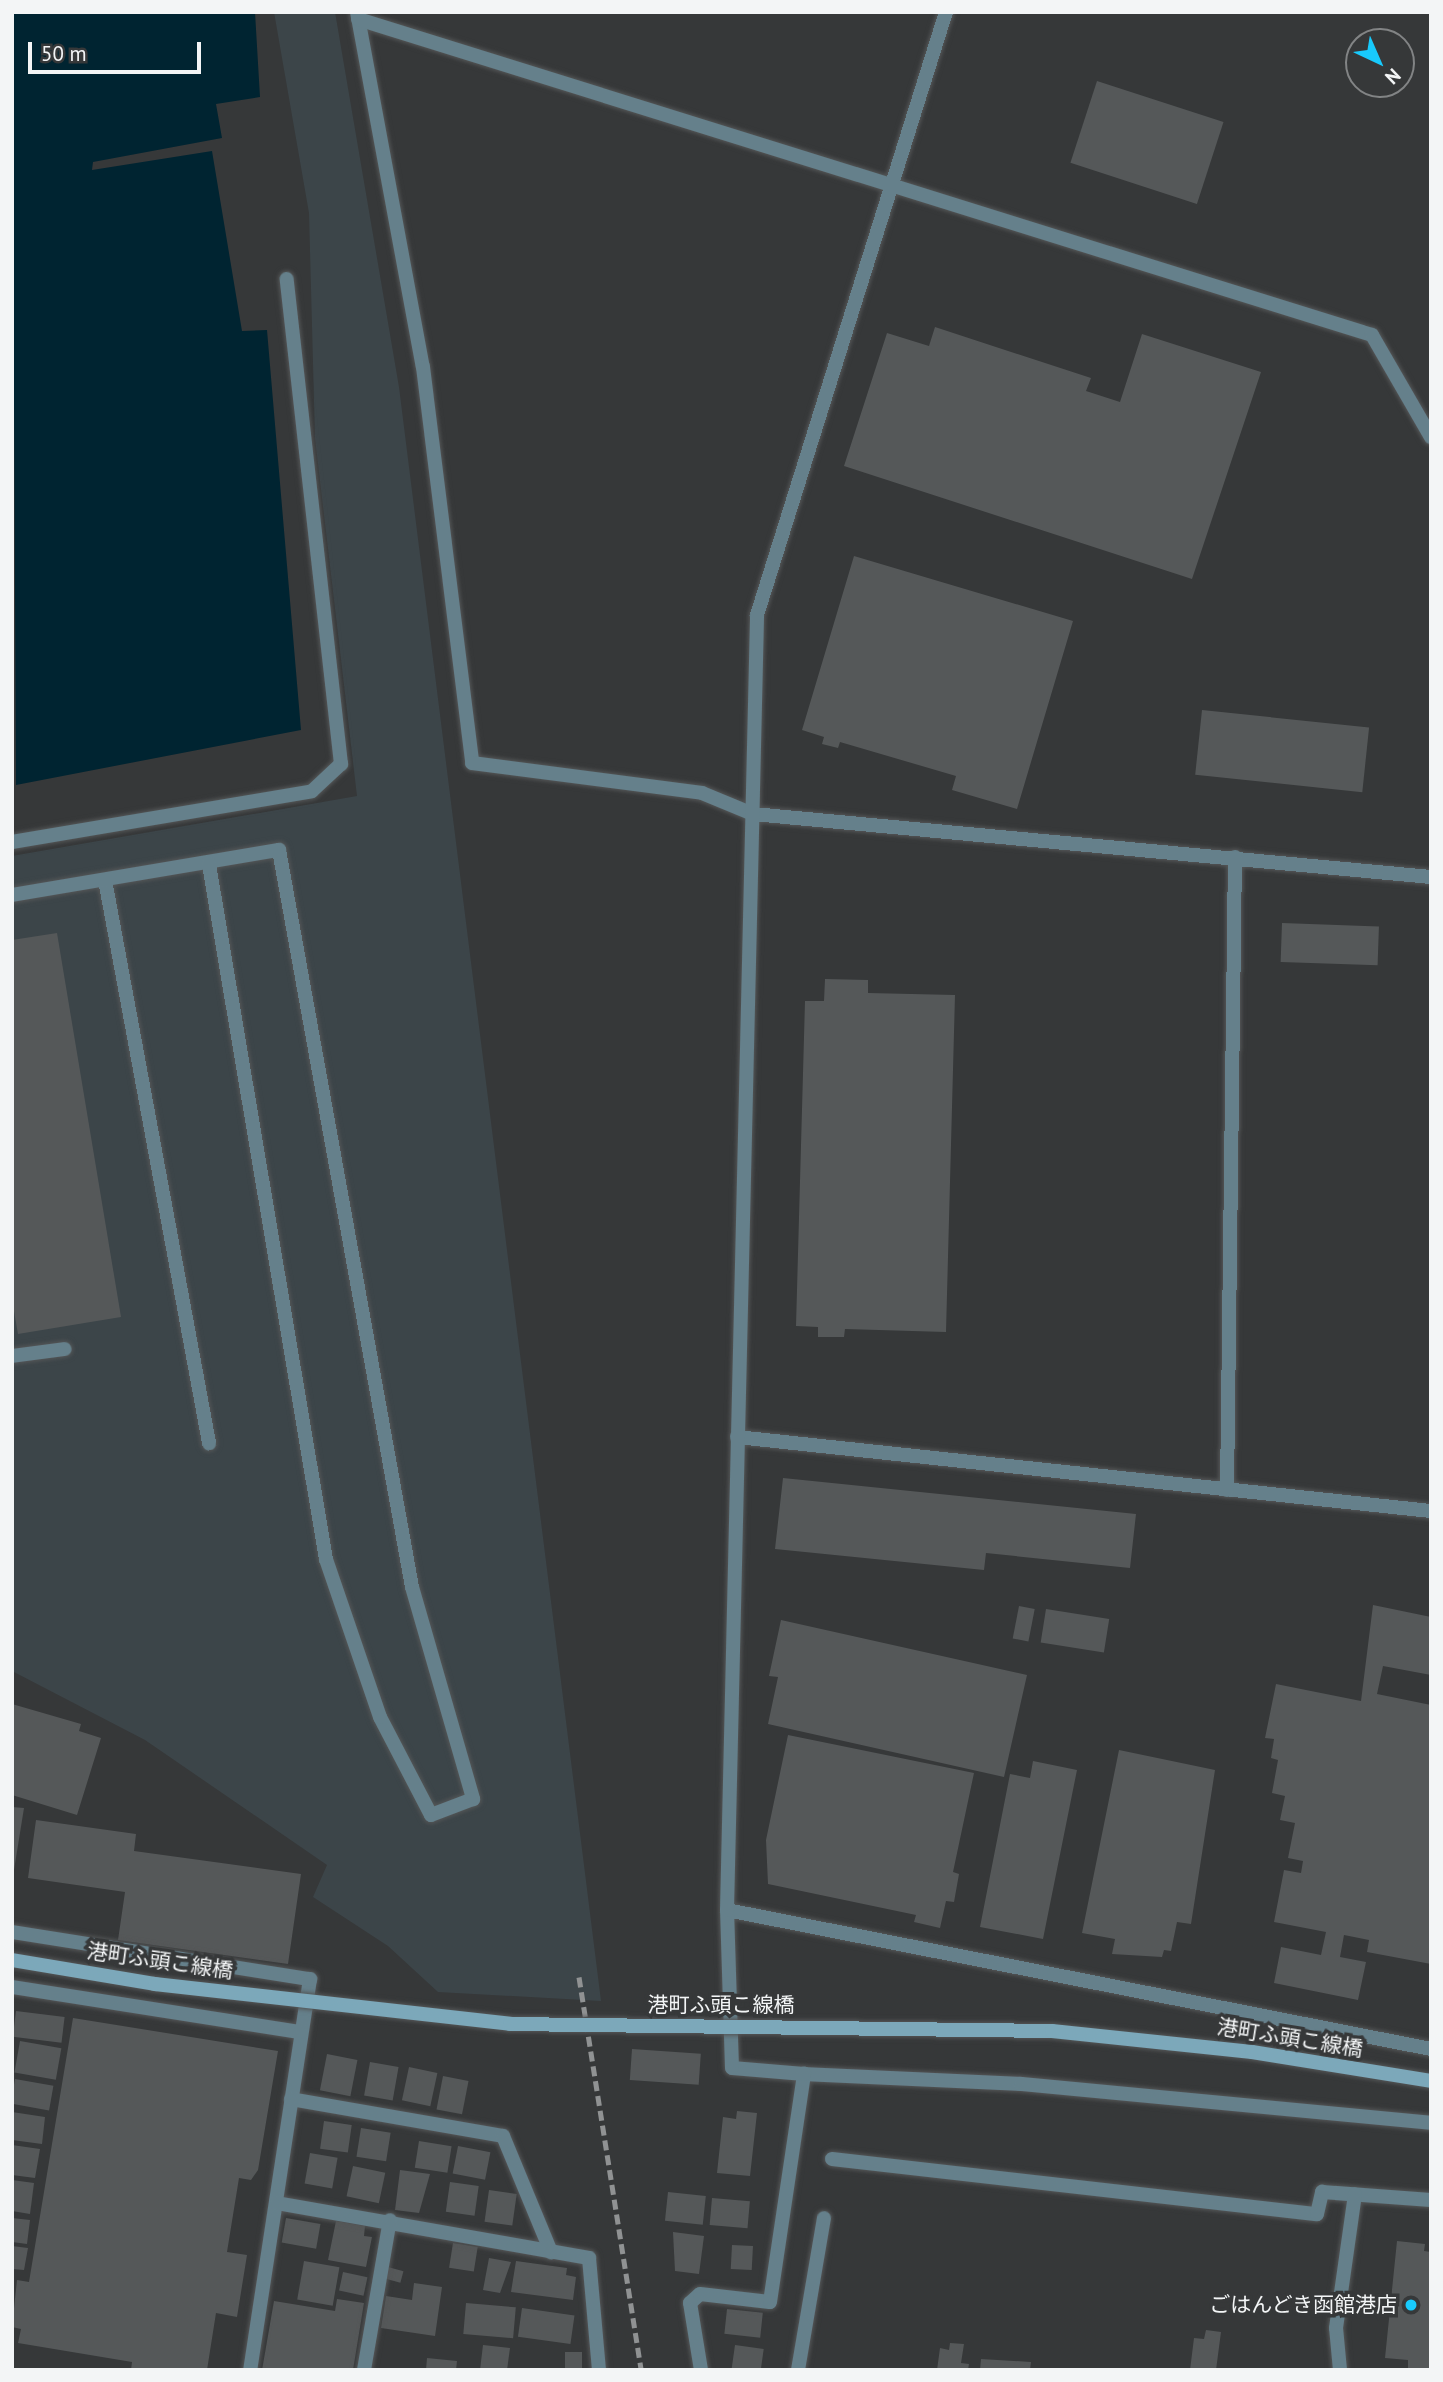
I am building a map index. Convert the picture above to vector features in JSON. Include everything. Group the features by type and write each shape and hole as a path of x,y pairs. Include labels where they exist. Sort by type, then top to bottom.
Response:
{"street":[{"path":"946,12 757,615 727,1910 732,2068 804,2074 994,2082 1431,2123"},
{"path":"1431,437 1372,335 891,188 358,15 423,367 472,763 702,793 753,814 1431,877"},
{"path":"12,842 312,791 341,764 287,279"},
{"path":"12,895 209,864 279,850 412,1587 473,1800 431,1815 380,1717 326,1559 209,864"},
{"path":"1227,1490 1235,857"},
{"path":"105,880 209,1443"},
{"path":"12,1356 65,1349"},
{"path":"737,1437 1431,1511"},
{"path":"727,1910 1431,2049"},
{"path":"12,1931 310,1979 250,2370"},
{"name":"港町ふ頭こ線橋","path":"12,1961 155,1984 510,2024 1052,2031 1252,2052 1431,2081"},
{"path":"12,1987 302,2032"},
{"path":"701,2370 690,2303 700,2294 770,2302 804,2074"},
{"path":"291,2099 503,2136 551,2252"},
{"path":"832,2159 1317,2214 1322,2192 1431,2200"},
{"path":"1340,2370 1336,2328 1355,2194"},
{"path":"277,2203 390,2220 589,2258 599,2370"},
{"path":"798,2370 824,2218"},
{"path":"365,2370 390,2220"}],"shaded area":[{"path":"274,12 335,12 399,387 601,2001 438,1992 388,1946 313,1897 327,1865 145,1740 12,1671 12,856 357,796 315,438 309,213"}],"water":[{"path":"12,12 255,12 260,97 216,104 222,138 93,162 92,170 212,151 242,331 267,330 301,730 16,785"}],"building":[{"path":"1097,81 1223,122 1197,204 1070,163"},
{"path":"935,327 1091,378 1086,391 1120,402 1142,334 1261,372 1192,579 844,466 887,333 929,346"},
{"path":"854,556 1073,621 1017,809 952,790 956,776 840,742 838,748 822,744 824,737 802,730"},
{"path":"1202,710 1369,728 1362,792 1195,775"},
{"path":"1282,923 1379,926 1378,965 1281,962"},
{"path":"57,933 121,1317 18,1334 12,1300 12,940"},
{"path":"825,979 868,980 868,993 955,995 946,1332 845,1329 844,1337 818,1337 818,1327 796,1326 805,1001 824,1001"},
{"path":"783,1478 1136,1514 1130,1568 986,1553 984,1570 775,1549"},
{"path":"1373,1605 1431,1617 1431,1675 1383,1666 1377,1694 1431,1705 1431,1964 1367,1952 1369,1940 1344,1935 1340,1957 1366,1962 1358,2000 1274,1983 1281,1947 1321,1955 1326,1932 1274,1922 1284,1870 1301,1873 1303,1861 1288,1858 1295,1823 1280,1820 1285,1796 1272,1793 1278,1760 1271,1758 1274,1739 1265,1738 1276,1684 1361,1701"},
{"path":"1019,1606 1035,1609 1028,1641 1013,1638"},
{"path":"1046,1609 1109,1619 1104,1653 1041,1643"},
{"path":"781,1620 1027,1675 1004,1777 768,1724 778,1677 769,1676"},
{"path":"12,1704 81,1724 79,1731 101,1738 77,1815 12,1795"},
{"path":"788,1735 974,1773 953,1872 959,1874 954,1902 946,1901 940,1928 914,1922 916,1915 768,1884 766,1840"},
{"path":"1119,1750 1215,1770 1191,1924 1177,1922 1171,1951 1164,1950 1162,1957 1112,1954 1115,1939 1082,1933"},
{"path":"1033,1761 1077,1770 1043,1939 980,1927 1010,1774 1030,1778"},
{"path":"12,1807 24,1808 14,1870 12,1870"},
{"path":"36,1820 136,1834 134,1851 301,1874 288,1964 118,1940 125,1892 28,1878"},
{"path":"16,2011 65,2017 61,2043 13,2037"},
{"path":"73,2018 278,2051 258,2170 251,2180 239,2178 227,2252 247,2255 237,2317 216,2313 207,2370 131,2370 132,2362 18,2343 21,2329 12,2327 17,2280 29,2282"},
{"path":"20,2041 61,2048 56,2080 14,2073"},
{"path":"632,2049 701,2054 699,2085 630,2080"},
{"path":"327,2054 357,2060 350,2096 320,2090"},
{"path":"370,2062 399,2067 393,2101 364,2095"},
{"path":"409,2067 437,2073 430,2106 402,2100"},
{"path":"443,2076 469,2081 462,2114 437,2109"},
{"path":"15,2079 53,2086 49,2110 12,2104"},
{"path":"737,2111 757,2113 750,2176 717,2173 723,2117 736,2119"},
{"path":"12,2112 45,2117 42,2144 12,2140"},
{"path":"324,2121 352,2125 348,2153 320,2149"},
{"path":"361,2128 391,2133 386,2161 356,2157"},
{"path":"419,2141 452,2146 447,2173 415,2168"},
{"path":"12,2145 40,2149 35,2178 12,2175"},
{"path":"458,2146 490,2152 485,2180 453,2173"},
{"path":"310,2153 338,2158 332,2188 305,2184"},
{"path":"353,2166 385,2173 379,2203 347,2196"},
{"path":"400,2170 430,2174 419,2213 395,2210"},
{"path":"12,2180 34,2183 30,2214 12,2211"},
{"path":"450,2182 479,2186 475,2216 446,2212"},
{"path":"489,2190 517,2194 512,2226 485,2222"},
{"path":"668,2192 706,2196 703,2225 665,2221"},
{"path":"712,2198 750,2201 748,2228 710,2225"},
{"path":"12,2218 30,2220 27,2244 12,2242"},
{"path":"286,2218 320,2224 316,2249 282,2243"},
{"path":"336,2221 365,2226 364,2236 372,2237 366,2267 328,2260"},
{"path":"673,2232 704,2236 699,2274 675,2271"},
{"name":"ごはんどき函館港店","path":"1397,2241 1425,2244 1424,2251 1431,2252 1431,2370 1408,2370 1408,2360 1385,2358"},
{"path":"453,2243 478,2247 474,2272 449,2268"},
{"path":"732,2245 753,2246 752,2270 731,2269"},
{"path":"12,2246 28,2248 24,2270 12,2269"},
{"path":"489,2258 511,2262 500,2293 483,2290"},
{"path":"304,2261 339,2267 333,2306 297,2299"},
{"path":"516,2261 567,2268 566,2275 576,2277 573,2300 511,2292"},
{"path":"388,2267 403,2271 400,2283 385,2279"},
{"path":"343,2272 367,2277 364,2296 339,2291"},
{"path":"414,2283 442,2287 435,2336 381,2328 386,2296 412,2300"},
{"path":"337,2299 364,2303 353,2370 262,2370 274,2301 335,2311"},
{"path":"466,2303 516,2307 513,2338 463,2334"},
{"path":"522,2308 574,2315 570,2344 518,2337"},
{"path":"727,2309 763,2313 760,2338 724,2334"},
{"path":"1206,2330 1221,2332 1216,2370 1190,2370 1194,2338 1204,2339"},
{"path":"950,2343 964,2344 961,2363 969,2364 968,2370 937,2370 940,2348 949,2350"},
{"path":"483,2345 510,2348 507,2370 480,2370"},
{"path":"735,2345 764,2349 761,2370 732,2369"},
{"path":"565,2352 582,2352 582,2370 565,2370"},
{"path":"427,2358 457,2361 456,2370 426,2370"},
{"path":"981,2359 1031,2362 1030,2370 980,2370"}],"railway":[{"path":"579,1977 641,2370"}],"place":[{"name":"ごはんどき函館港店","path":"1411,2305"}]}
